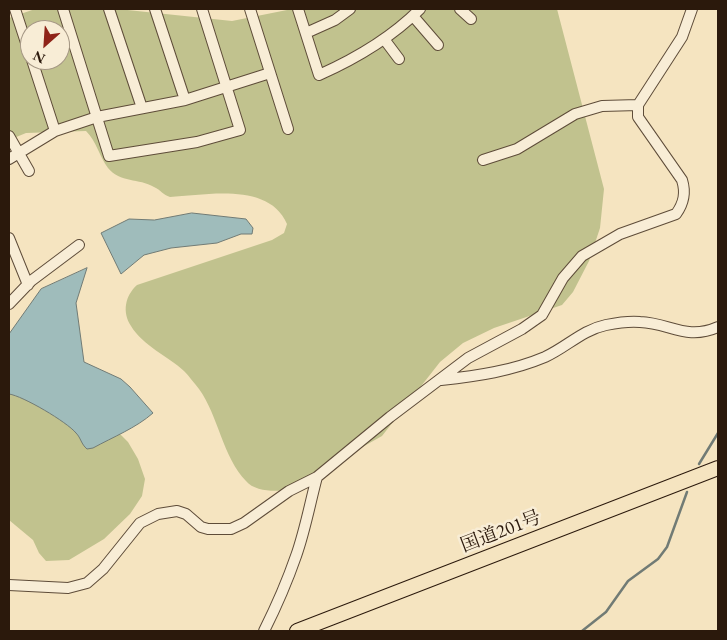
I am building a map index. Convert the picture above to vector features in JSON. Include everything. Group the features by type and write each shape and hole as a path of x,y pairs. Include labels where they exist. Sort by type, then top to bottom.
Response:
{"highway":[{"name":"国道201号","path":"297,631 718,468"}],"street":[{"path":"15,9 20,24"},
{"path":"63,9 109,156 197,142 240,130 202,9"},
{"path":"109,9 142,108"},
{"path":"155,9 185,100"},
{"path":"250,9 288,129"},
{"path":"298,9 319,75 345,63 384,39 417,12 438,45"},
{"path":"306,33 335,20 350,9"},
{"path":"460,9 471,19"},
{"path":"9,585 68,588 86,583 102,569 140,523 158,514 177,511 186,514 201,527 208,529 231,529 244,523 289,491 317,477 390,416 468,358 542,316 568,272 582,256 620,234 676,214 681,208 685,190 682,180 638,117 638,105 682,37 692,9"},
{"path":"384,39 399,59"},
{"path":"35,70 55,131"},
{"path":"9,158 55,131 96,117 185,100 270,74"},
{"path":"483,160 517,149 575,114 602,106 638,105"},
{"path":"9,136 29,171"},
{"path":"9,238 28,285"},
{"path":"9,304 28,285 78,245"},
{"path":"440,380 478,376 515,368 546,356 586,331 606,325 641,322 677,332 704,333 718,327"},
{"path":"264,631 282,594 286,577 296,556 317,477"}],"green space":[{"path":"35,9 118,9 232,21 292,9 557,9 604,189 600,228 589,261 573,292 562,305 494,328 463,343 440,362 382,436 286,490 270,491 254,487 238,472 226,449 206,399 184,371 136,333 128,321 126,304 127,299 137,285 272,240 284,233 287,224 278,211 266,202 252,196 219,194 170,197 148,184 118,176 108,168 86,131 26,133 9,140 9,18"},
{"path":"9,383 114,428 128,442 138,459 145,479 142,496 130,514 104,539 69,560 46,561 39,553 33,540 9,520"}],"water":[{"path":"192,213 246,219 253,228 252,234 241,234 217,243 171,248 144,255 121,274 101,233 129,219 154,220"},
{"path":"87,268 76,303 84,362 121,379 153,413 124,432 93,448 87,449 76,433 55,416 34,404 9,394 9,334 41,289"}],"waterway":[{"path":"699,464 718,433"},
{"path":"582,631 606,612 628,581 658,559 667,547 687,492"}]}
